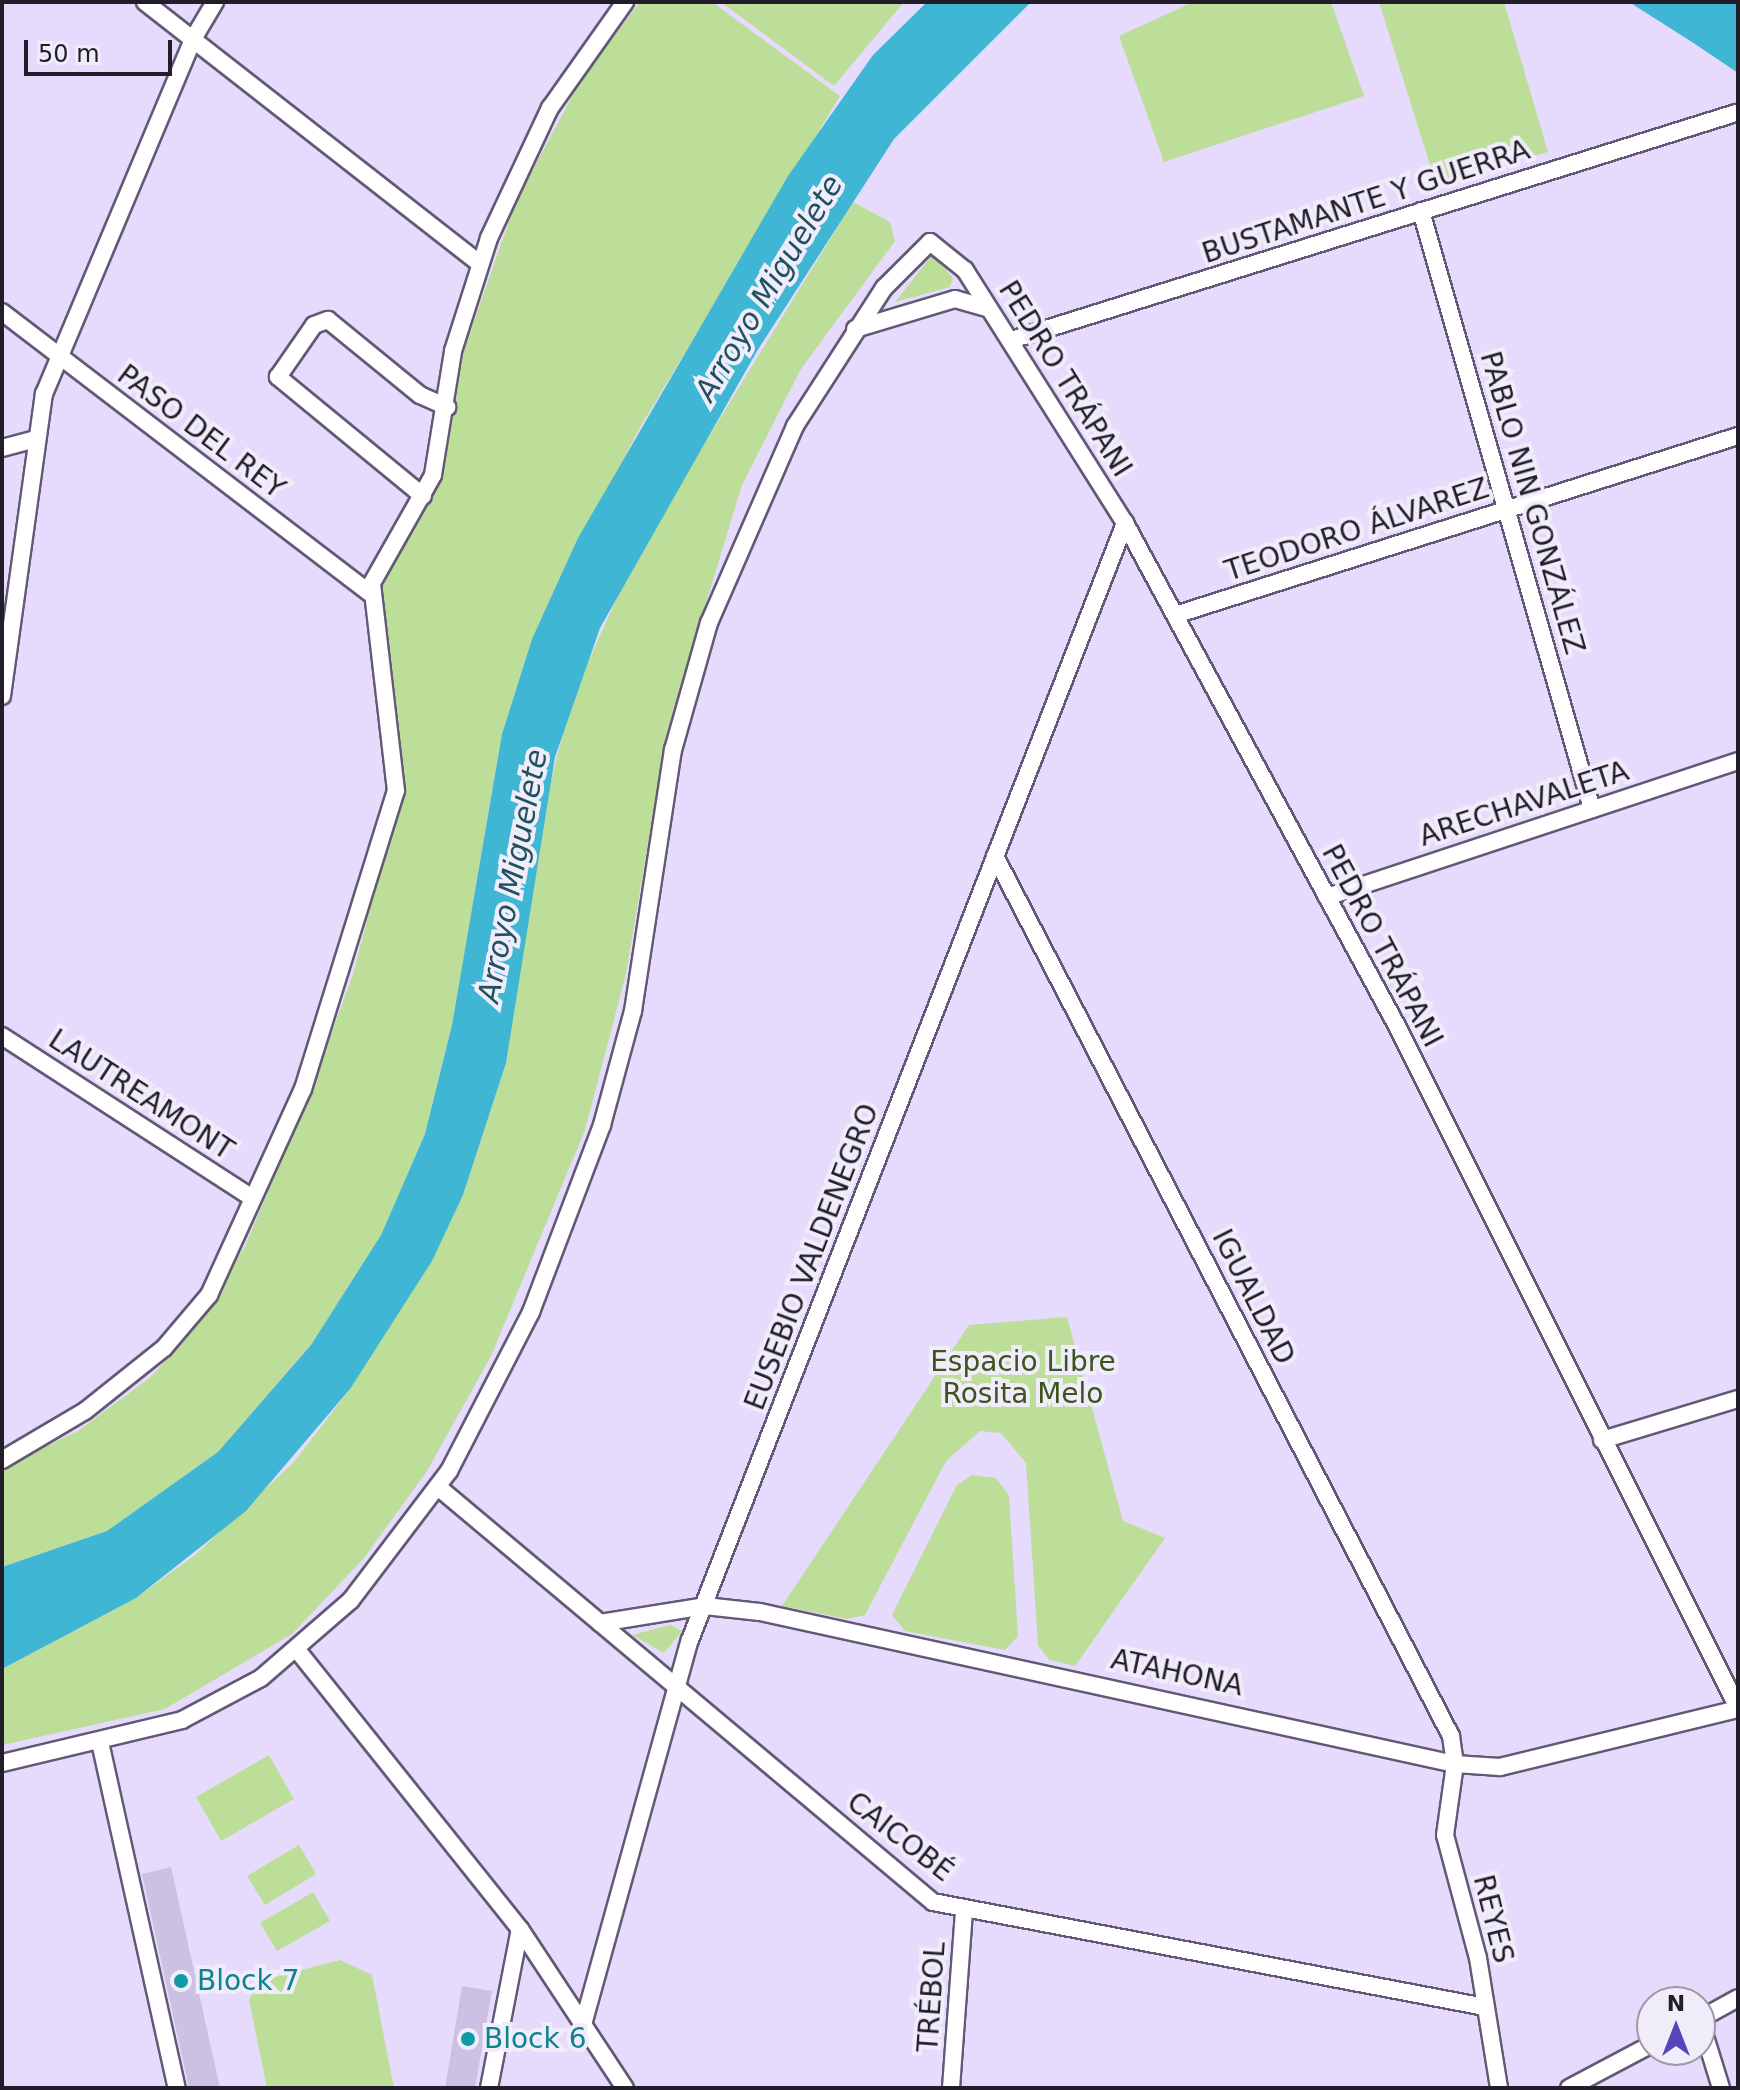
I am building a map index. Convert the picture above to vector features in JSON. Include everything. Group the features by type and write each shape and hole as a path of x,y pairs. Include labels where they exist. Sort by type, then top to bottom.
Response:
{"street":[{"path":"145,2 480,264"},
{"path":"2,696 35,439 57,355 193,39 215,2"},
{"path":"2,1460 85,1411 164,1348 220,1277 323,1036 396,791 370,593 423,496 447,407 453,351 480,264 550,108 625,2"},
{"name":"BUSTAMANTE Y GUERRA","path":"1011,340 1736,113"},
{"name":"PABLO NIN GONZÁLEZ","path":"1421,211 1592,809"},
{"name":"PEDRO TRÁPANI","path":"854,330 911,253 930,242 955,256 1011,340 1125,523 1327,897 1738,1709"},
{"path":"2,1763 182,1720 298,1651 351,1600 438,1487 531,1312 602,1125 633,1011 673,750 709,623 795,426 854,330 955,299 987,308"},
{"name":"PASO DEL REY","path":"2,312 370,593"},
{"path":"423,496 278,377 314,325 328,320 420,395 447,407"},
{"name":"TEODORO ÁLVAREZ","path":"1175,615 1738,436"},
{"path":"2,448 35,439"},
{"name":"EUSEBIO VALDENEGRO","path":"584,2021 676,1686 1125,523"},
{"name":"ARECHAVALETA","path":"1327,897 1738,761"},
{"name":"IGUALDAD","path":"995,856 1451,1736 1455,1764"},
{"name":"LAUTREAMONT","path":"2,1036 252,1198"},
{"path":"1602,1440 1738,1399"},
{"name":"CAICOBÉ","path":"438,1487 933,1902 1485,2007"},
{"name":"ATAHONA","path":"600,1623 705,1606 870,1632 1455,1764 1500,1767 1738,1709"},
{"path":"298,1651 520,1929 584,2021 624,2087"},
{"path":"100,1742 177,2088"},
{"name":"REYES","path":"1455,1764 1445,1835 1485,2007 1499,2088"},
{"name":"TRÉBOL","path":"951,2088 964,1910"},
{"path":"489,2088 520,1929"},
{"path":"1716,2011 1738,1998"},
{"path":"1569,2088 1636,2052"},
{"path":"1714,2066 1721,2088"}],"green space":[{"path":"640,2 712,2 840,96 639,429 532,639 502,734 452,1025 425,1134 381,1235 311,1345 218,1452 107,1531 2,1567 2,1467 78,1431 152,1376 198,1322 245,1246 312,1087 353,974 401,791 379,594 442,464 462,356 516,201 582,78"},
{"path":"721,2 904,2 834,86"},
{"path":"1193,2 1331,2 1364,96 1164,162 1119,36"},
{"path":"1379,2 1504,2 1548,152 1436,184"},
{"path":"853,202 890,222 895,241 801,369 742,485 667,731 626,974 585,1130 491,1356 427,1471 364,1558 292,1634 165,1709 2,1745 2,1669 136,1598 195,1555 294,1462 350,1389 463,1195 506,1063 541,822 571,700 637,553"},
{"path":"933,254 953,278 950,287 895,302"},
{"name":"Espacio Libre Rosita Melo","path":"1067,1317 1123,1521 1165,1538 1075,1666 1049,1660 1038,1645 1026,1463 1001,1433 980,1431 946,1461 865,1615 847,1619 782,1606 969,1325"},
{"path":"972,1475 996,1478 1009,1496 1018,1636 1005,1650 905,1631 892,1615 957,1485"},
{"path":"670,1625 682,1631 664,1653 632,1635"},
{"path":"269,1755 294,1799 221,1841 196,1797"},
{"path":"299,1845 316,1874 265,1905 247,1876"},
{"path":"313,1892 330,1921 277,1951 260,1923"},
{"path":"340,1960 372,1975 394,2088 267,2088 249,2000 259,1981"}],"water":[{"name":"Arroyo Miguelete","path":"927,2 1031,2 894,139 757,351 600,628 555,757 506,1063 463,1195 432,1261 350,1389 246,1511 136,1598 2,1669 2,1567 107,1531 218,1452 311,1345 381,1235 425,1134 452,1025 502,734 532,639 578,538 788,176 873,55"},
{"path":"1629,2 1738,2 1738,73 1692,42"}],"building":[{"name":"Block 7","path":"171,1867 220,2088 189,2088 142,1874"},
{"name":"Block 6","path":"462,1986 492,1991 475,2088 445,2088"}],"place":[{"name":"Block 7","path":"181,1981"},
{"name":"Block 6","path":"468,2039"}]}
